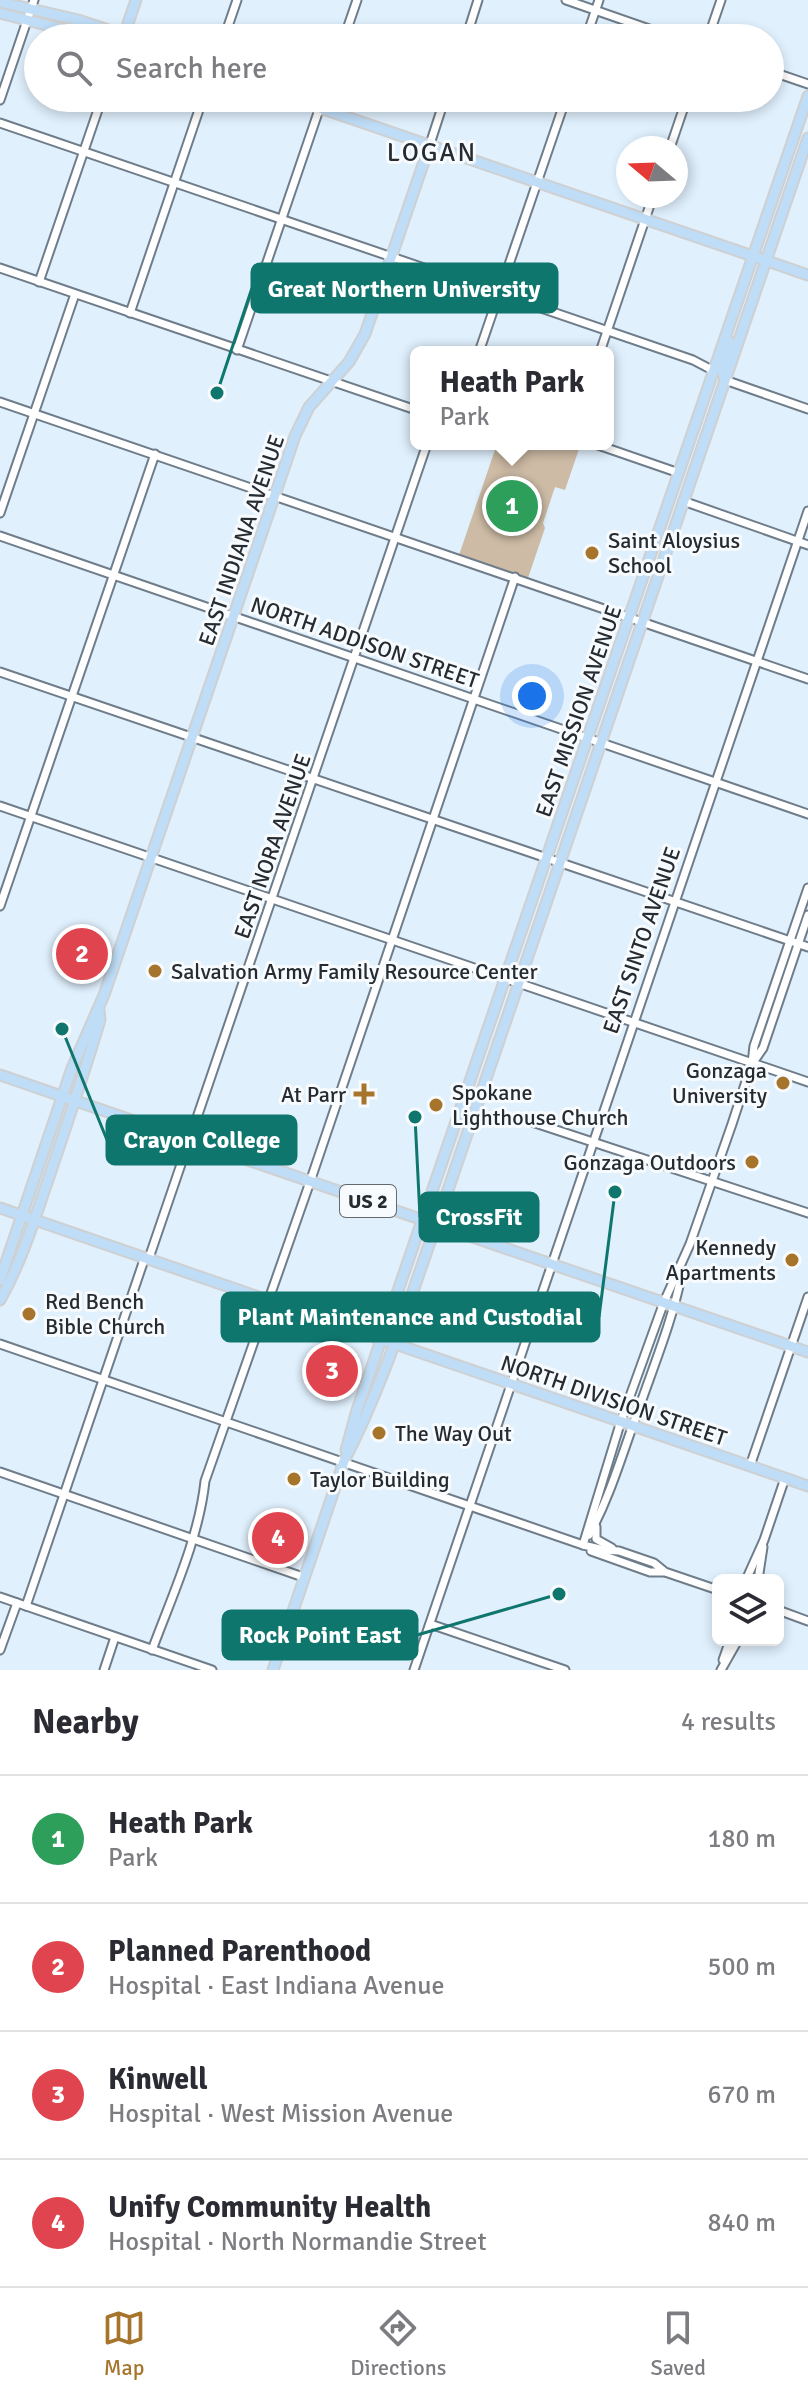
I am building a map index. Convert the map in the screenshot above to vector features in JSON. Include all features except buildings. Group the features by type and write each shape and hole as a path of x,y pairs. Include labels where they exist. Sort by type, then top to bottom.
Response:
{"main road":[{"path":"130,24 136,0"},
{"path":"0,2 33,4 89,24"},
{"path":"0,13 45,24"},
{"name":"EAST MISSION AVENUE","path":"344,1461 350,1431 381,1338 808,96"},
{"path":"346,112 537,183 808,275"},
{"name":"EAST MISSION AVENUE","path":"344,1461 358,1435 394,1343 436,1225 808,140"},
{"name":"EAST INDIANA AVENUE","path":"0,1280 62,1096 89,1024 99,1010 295,436 309,407 349,362 365,334 430,144"},
{"path":"725,380 722,369 729,346 730,326"},
{"name":"EAST INDIANA AVENUE","path":"0,1298 9,1287 35,1220 100,1020 99,1010"},
{"name":"US 2","path":"0,1075 808,1352"},
{"name":"NORTH DIVISION STREET","path":"0,1208 808,1486"},
{"path":"0,1290 0,1298"},
{"path":"273,1670 344,1461"}],"street":[{"path":"229,24 237,0"},
{"path":"349,24 357,0"},
{"path":"470,24 478,0"},
{"path":"566,0 636,24"},
{"path":"591,24 599,0"},
{"path":"713,24 721,0"},
{"path":"25,24 33,4"},
{"path":"0,100 24,28"},
{"path":"784,76 808,84"},
{"path":"39,282 97,112"},
{"path":"130,313 198,112"},
{"path":"237,350 319,112"},
{"name":"EAST INDIANA AVENUE","path":"430,144 440,112"},
{"path":"481,346 561,112"},
{"path":"674,136 682,112"},
{"path":"0,123 693,360 714,371"},
{"path":"602,346 649,208"},
{"path":"0,268 410,408"},
{"path":"0,513 75,294"},
{"path":"725,380 808,409"},
{"path":"0,402 808,679"},
{"name":"EAST NORA AVENUE","path":"26,1606 103,1378 190,1139 425,450"},
{"path":"609,450 677,478 688,488"},
{"path":"0,906 155,454"},
{"path":"683,501 808,545"},
{"name":"EAST SINTO AVENUE","path":"414,1670 808,511"},
{"name":"NORTH ADDISON STREET","path":"0,536 808,814"},
{"path":"152,1650 191,1539 205,1481 515,577"},
{"path":"0,672 808,947"},
{"path":"0,806 808,1082"},
{"path":"583,1545 621,1421 664,1302 683,1262 752,1063 763,1048 808,888"},
{"path":"794,943 808,915"},
{"path":"532,1122 808,1213"},
{"path":"665,1572 654,1563 604,1546 596,1539 601,1513 675,1305 683,1262"},
{"path":"750,1466 808,1297"},
{"path":"0,1344 583,1545 619,1551"},
{"path":"0,1472 303,1577"},
{"path":"749,1574 785,1478"},
{"path":"583,1545 601,1513"},
{"path":"759,1574 764,1540"},
{"path":"583,1545 594,1553 632,1566 650,1572 665,1572 712,1589"},
{"path":"0,1597 212,1670"},
{"path":"0,1650 17,1603"},
{"path":"784,1612 808,1621"},
{"path":"430,1624 565,1670"},
{"path":"104,1670 115,1637"},
{"path":"720,1670 728,1646"},
{"path":"720,1670 734,1646"}],"shaded area":[{"path":"495,450 579,450 565,490 555,487 528,578 459,555"}],"place":[{"name":"Great Northern University","path":"217,393"},
{"name":"Heath Park","path":"512,506"},
{"name":"Saint Aloysius School","path":"592,553"},
{"name":"Planned Parenthood","path":"82,954"},
{"name":"Salvation Army Family Resource Center","path":"155,971"},
{"name":"Crayon College","path":"62,1029"},
{"name":"Gonzaga University","path":"783,1083"},
{"name":"At Parr","path":"364,1094"},
{"name":"Spokane Lighthouse Church","path":"436,1105"},
{"name":"CrossFit","path":"415,1117"},
{"name":"Gonzaga Outdoors","path":"752,1162"},
{"name":"Plant Maintenance and Custodial","path":"615,1192"},
{"name":"Kennedy Apartments","path":"792,1260"},
{"name":"Red Bench Bible Church","path":"29,1314"},
{"name":"Kinwell","path":"332,1371"},
{"name":"The Way Out","path":"379,1433"},
{"name":"Taylor Building","path":"294,1479"},
{"name":"Unify Community Health","path":"278,1538"},
{"name":"Rock Point East","path":"559,1594"}],"district":[{"name":"LOGAN","path":"432,152"}]}
